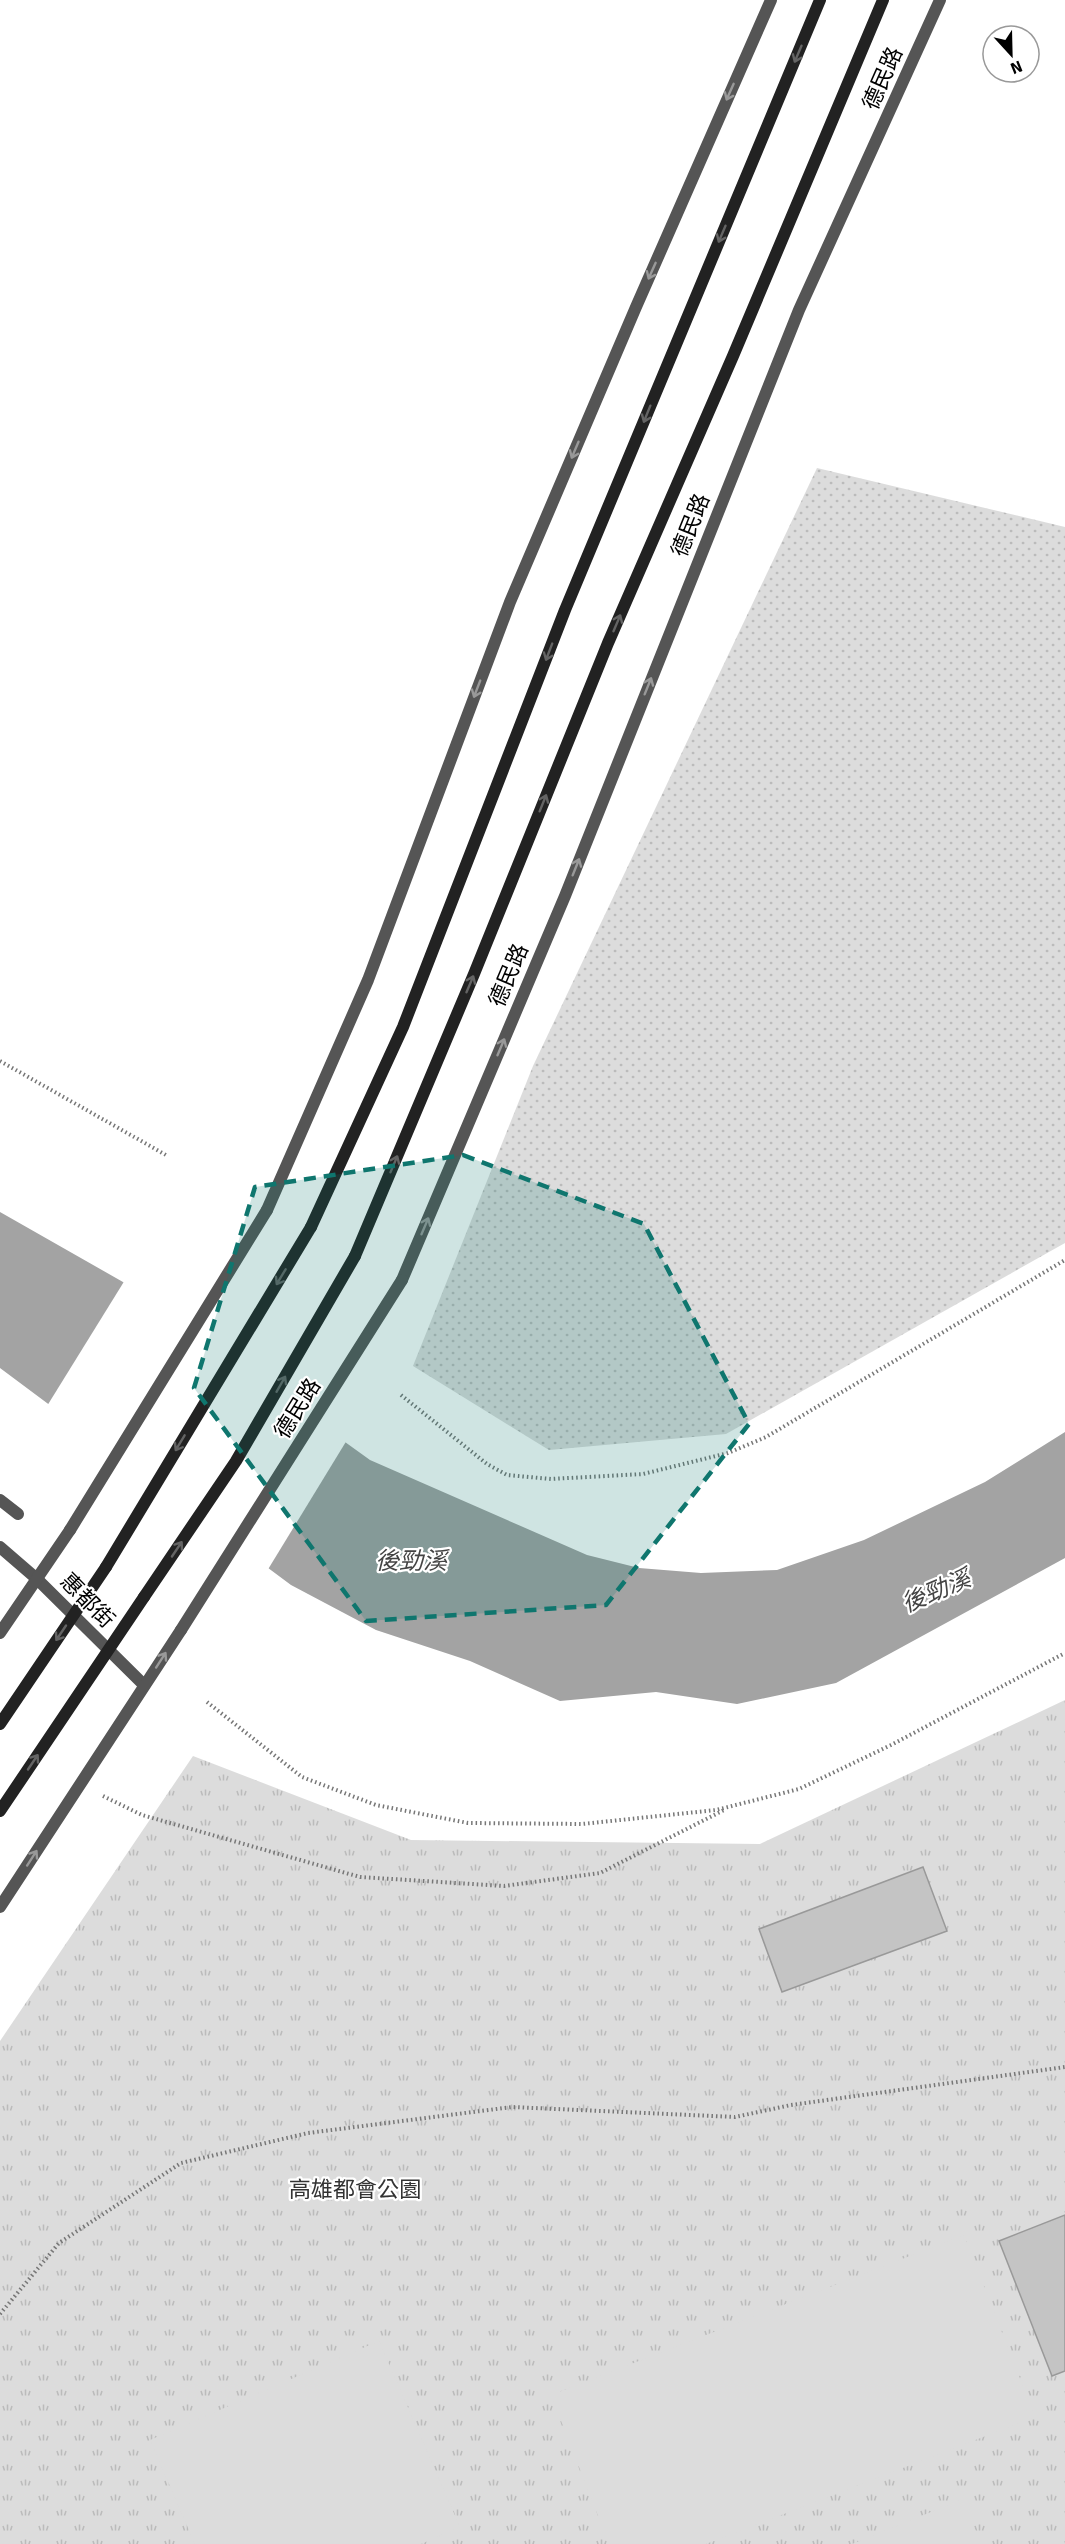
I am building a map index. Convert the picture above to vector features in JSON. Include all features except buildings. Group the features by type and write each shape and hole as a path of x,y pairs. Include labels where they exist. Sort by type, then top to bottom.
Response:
{"street":[{"path":"0,1633 70,1530 267,1210 368,981 510,602 771,0"},
{"path":"0,1724 106,1567 312,1227 403,1028 565,610 820,0"},
{"name":"德民路","path":"0,1811 236,1461 355,1256 474,974 608,643 734,356 882,0"},
{"name":"德民路","path":"0,1907 181,1630 402,1280 565,896 799,310 940,0"},
{"path":"0,1500 18,1514"},
{"name":"惠都街","path":"0,1547 37,1579 144,1685"}],"path":[{"path":"0,1061 166,1155"},
{"path":"401,1395 486,1464 507,1475 578,1478 662,1471 728,1454 766,1437 1065,1260"},
{"path":"207,1702 302,1777 376,1805 468,1823 582,1824 716,1810 799,1789 891,1745 1065,1653"},
{"path":"81,1785 142,1815 360,1877 504,1886 600,1873 733,1806"},
{"path":"0,2314 59,2243 181,2163 308,2133 512,2107 735,2117 791,2105 1065,2067"}],"highlighted area":[{"path":"463,1155 644,1224 749,1424 606,1605 366,1621 194,1388 255,1187"}],"green space":[{"path":"817,468 1065,527 1065,1243 726,1434 549,1450 413,1366 533,1066"},
{"name":"高雄都會公園","path":"1065,1700 1065,2544 0,2544 0,2041 193,1756 411,1840 760,1844"},
{"path":"964,2235 1035,2417 706,2544 609,2544 551,2395"},
{"path":"379,2341 460,2527 421,2544 195,2544 150,2440"},
{"path":"963,2499 981,2544 852,2544"}],"water":[{"name":"後勁溪","path":"0,1212 123,1282 370,1460 587,1555 639,1568 701,1573 777,1570 864,1540 985,1482 1065,1432 1065,1558 836,1683 737,1704 656,1692 560,1701 470,1661 376,1630 291,1585 0,1368"}],"pier":[{"path":"125,1280 347,1440 267,1571 47,1406"}]}
